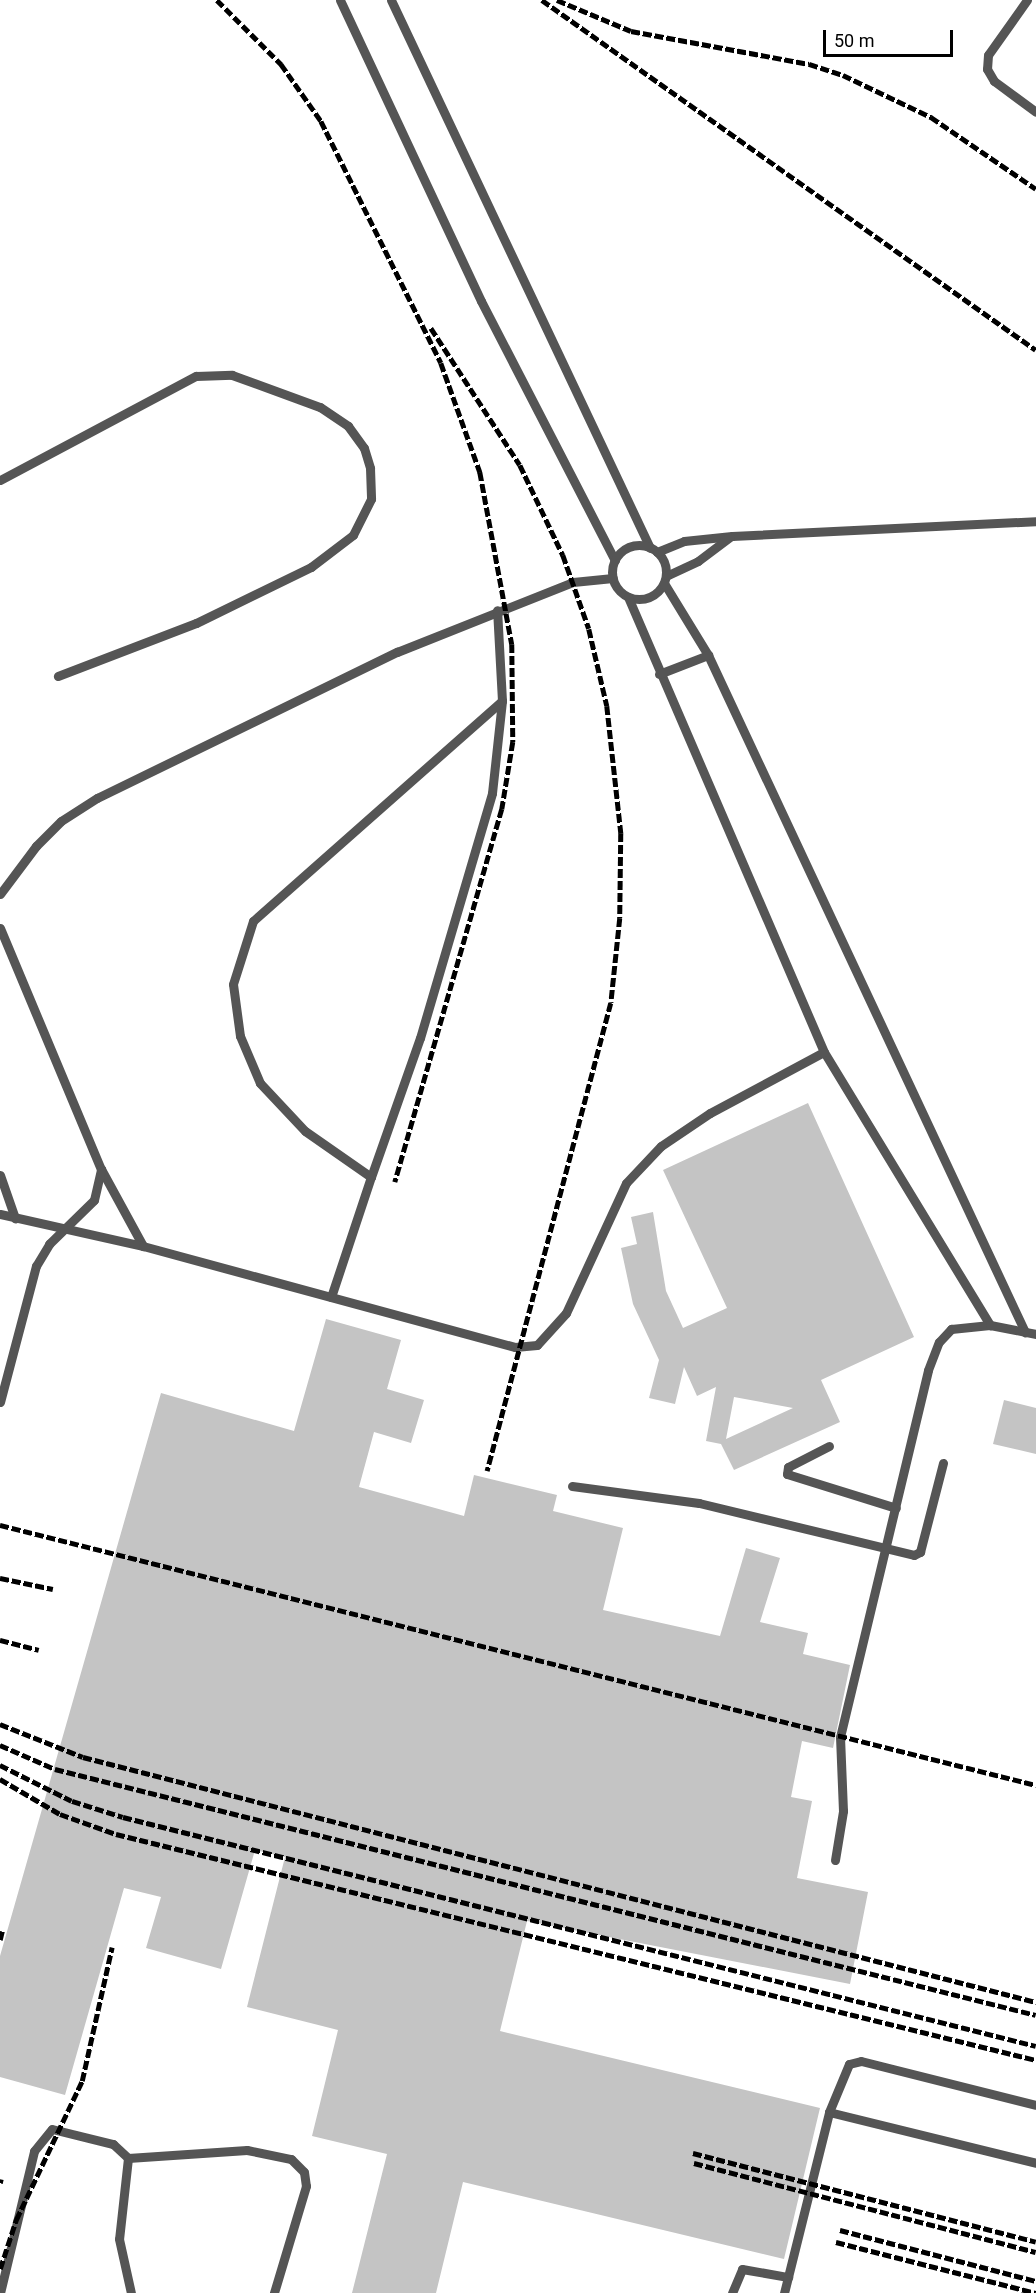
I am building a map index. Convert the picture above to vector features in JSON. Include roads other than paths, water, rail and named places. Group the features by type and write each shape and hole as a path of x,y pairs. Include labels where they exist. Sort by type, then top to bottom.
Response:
{"lane":[{"path":"340,0 481,301 615,561 613,578 628,597 659,674 824,1052 990,1325"},
{"path":"391,0 654,550 665,580 708,655 1025,1332"},
{"path":"1027,0 988,55 987,69 994,81 1036,112"},
{"path":"0,480 196,376 232,375 320,407 348,426 364,448 370,468 371,499 353,535 311,567 196,623 58,676"},
{"path":"615,561 633,546 654,550 684,541 732,536 1036,521"},
{"path":"628,597 645,599 665,580 698,561 732,536"},
{"path":"0,894 36,846 61,821 97,798 397,652 497,610 573,582 613,578"},
{"path":"331,1297 420,1038 492,793 502,701 497,610"},
{"path":"659,674 708,655"},
{"path":"371,1177 305,1131 260,1083 240,1036 233,984 253,921 502,701"},
{"path":"0,928 101,1168 143,1246"},
{"path":"0,1214 143,1246 515,1347 537,1345 566,1313 626,1183 661,1146 710,1113 824,1052"},
{"path":"0,1402 36,1266 63,1229 82,1216 94,1200 101,1168"},
{"path":"0,1175 15,1218"},
{"path":"835,1860 843,1811 840,1737 939,1342 951,1329 990,1325 1036,1334"},
{"path":"829,1446 788,1467 787,1474 896,1508"},
{"path":"572,1486 699,1503 914,1555 920,1552 943,1463"},
{"path":"784,2293 829,2112 842,2074 849,2064 861,2061 1036,2104"},
{"path":"829,2112 1036,2163"},
{"path":"0,2293 34,2151 43,2137 52,2129 113,2144 128,2158 247,2150 291,2159 304,2172 306,2186 274,2293"},
{"path":"128,2158 119,2239 131,2293"},
{"path":"732,2293 742,2270 788,2277"}],"railway":[{"path":"217,0 281,64 321,121 441,363 480,472 512,644 513,742 502,809 395,1182"},
{"path":"542,0 1036,350"},
{"path":"557,0 631,31 809,64 843,75 931,117 1036,189"},
{"path":"431,328 520,465 563,555 589,629 607,706 621,833 620,918 611,1003 487,1471"},
{"path":"0,1525 1036,1785"},
{"path":"0,1578 53,1589"},
{"path":"0,1640 39,1650"},
{"path":"0,1724 83,1757 1036,2002"},
{"path":"0,1745 55,1769 1036,2015"},
{"path":"0,1765 72,1801 123,1817 1036,2046"},
{"path":"0,1779 60,1814 116,1834 1036,2060"},
{"path":"0,1940 2,1931"},
{"path":"0,2269 16,2220 82,2081 112,1947"},
{"path":"693,2153 1036,2242"},
{"path":"694,2163 1036,2252"},
{"path":"0,2183 1,2179"},
{"path":"840,2230 1036,2281"},
{"path":"836,2242 1036,2293"}]}
